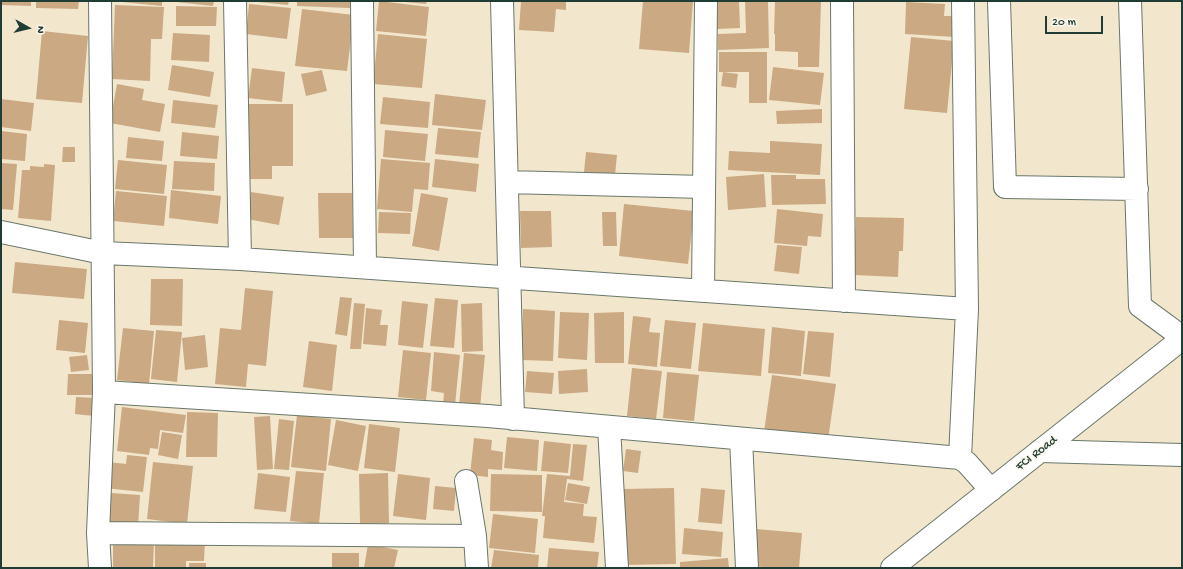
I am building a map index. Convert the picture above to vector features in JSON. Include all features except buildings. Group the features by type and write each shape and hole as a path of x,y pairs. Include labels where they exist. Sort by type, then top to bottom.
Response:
{"street":[{"path":"100,1 104,392 98,533 100,568"},
{"path":"235,1 240,258"},
{"path":"362,1 365,267"},
{"path":"502,1 513,419"},
{"path":"703,291 706,1"},
{"path":"842,1 844,301"},
{"path":"960,458 967,309 963,1"},
{"path":"999,1 1005,187 1137,189"},
{"path":"1130,1 1140,306 1182,338"},
{"path":"507,182 704,187"},
{"path":"1,232 103,252 240,258 967,309"},
{"name":"FCI Road","path":"892,568 1182,338"},
{"path":"104,392 513,419 960,458 967,463 991,490"},
{"path":"609,427 617,568"},
{"path":"741,439 747,568"},
{"path":"1040,451 1182,455"},
{"path":"466,481 477,568"},
{"path":"98,533 474,536"}]}
